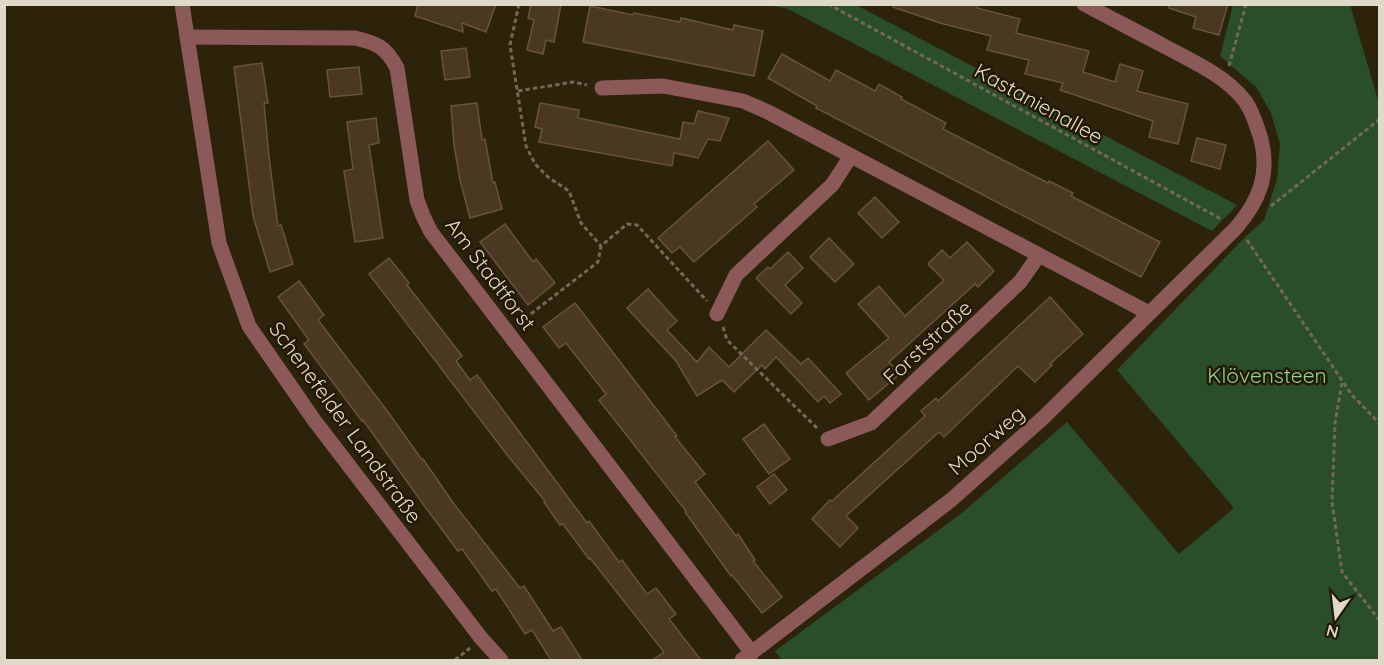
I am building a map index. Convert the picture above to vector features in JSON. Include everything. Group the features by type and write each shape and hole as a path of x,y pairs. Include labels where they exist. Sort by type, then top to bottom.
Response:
{"street":[{"name":"Schenefelder Landstraße","path":"182,4 219,243 249,326 314,420 481,638 501,660"},
{"name":"Moorweg","path":"747,657 951,500 1044,417 1236,228 1251,210 1262,183 1265,154 1257,125 1245,101 1200,65 1084,4"},
{"name":"Am Stadtforst","path":"187,37 355,38 374,42 389,53 397,68 417,200 431,231 508,331 747,657"},
{"path":"602,88 663,86 743,101 768,112 1149,313"},
{"path":"717,314 736,275 832,185 851,156"},
{"name":"Forststraße","path":"828,439 871,423 1020,282 1039,255"}],"path":[{"path":"519,4 510,45 526,146 535,164 548,177 569,191 581,223 601,246"},
{"name":"Kastanienallee","path":"828,4 1236,228"},
{"path":"1224,82 1246,4"},
{"path":"518,91 573,82 602,88"},
{"path":"1251,210 1272,206 1378,121"},
{"path":"508,331 598,262 601,246 627,224 637,225 717,314 727,340 828,439"},
{"path":"1236,228 1245,237 1352,395 1380,424"},
{"path":"1342,381 1335,423 1332,502 1342,572 1380,621"}],"green space":[{"path":"768,5 856,5 1237,205 1212,231 788,9"},
{"name":"Klövensteen","path":"1233,5 1350,5 1379,99 1379,660 782,660 775,651 962,513 1067,422 1179,554 1234,508 1117,370 1264,220 1277,179 1280,144 1271,113 1257,88 1220,56"}],"building":[{"path":"418,4 496,4 486,32 462,23 463,32 415,16"},
{"path":"531,4 561,4 554,42 546,40 543,54 527,50 534,20 528,18"},
{"path":"894,4 978,4 977,8 1020,19 1016,33 1089,51 1083,72 1115,82 1120,64 1143,71 1137,91 1188,104 1178,144 1149,137 1153,121 1060,90 1063,83 1025,74 1029,60 987,50 991,36 940,23 893,7"},
{"path":"1169,4 1228,4 1219,35 1193,28 1196,17 1169,8"},
{"path":"590,6 680,22 681,18 733,30 734,25 763,31 754,76 583,42"},
{"path":"466,48 470,77 445,80 441,51"},
{"path":"782,54 830,81 836,70 875,91 879,84 902,97 901,99 946,123 943,129 1048,183 1049,181 1073,193 1071,196 1160,242 1141,277 816,108 817,106 768,78"},
{"path":"262,63 268,103 264,103 269,157 278,226 281,225 293,264 270,272 253,216 234,67"},
{"path":"359,67 362,94 330,97 327,70"},
{"path":"477,103 482,140 485,139 493,183 495,182 502,209 470,218 454,145 451,106"},
{"path":"540,103 579,110 578,118 680,139 683,122 694,124 698,111 729,118 720,141 708,139 698,158 674,153 672,166 539,142 542,129 535,127"},
{"path":"376,118 379,143 369,145 383,238 355,242 344,171 353,169 347,122"},
{"path":"1197,138 1226,145 1220,169 1191,161"},
{"path":"768,141 794,170 754,204 757,207 694,262 680,247 672,253 658,238"},
{"path":"875,197 899,222 882,238 858,213"},
{"path":"505,224 533,262 536,259 555,283 528,305 480,242"},
{"path":"829,238 854,264 835,282 810,257"},
{"path":"967,242 994,271 978,287 975,284 889,362 900,374 869,400 846,373 889,338 858,304 879,286 905,316 944,280 928,264 942,250 950,258"},
{"path":"788,252 803,268 785,285 802,303 791,314 756,278 768,267 770,269"},
{"path":"389,258 462,356 456,361 470,380 477,375 587,523 589,521 619,562 622,560 647,594 656,588 676,614 669,619 701,660 653,660 664,652 563,524 560,525 545,501 369,274"},
{"path":"299,281 324,315 318,320 423,459 454,504 520,588 524,586 553,631 561,627 582,660 551,660 532,630 525,634 496,589 492,591 462,549 458,551 363,420 304,344 309,340 278,297"},
{"path":"648,289 677,321 667,330 697,362 709,347 729,367 766,330 801,364 808,358 841,394 830,403 824,396 818,402 776,357 765,369 762,365 734,392 722,380 697,396 676,361 627,308"},
{"path":"1050,297 1083,334 1050,364 1052,365 1035,382 1018,366 944,437 939,432 846,516 858,528 840,547 812,519 830,500 832,501 925,416 921,411 936,398 938,401"},
{"path":"575,303 705,474 695,482 736,536 738,534 755,560 753,561 782,597 762,613 731,576 686,511 599,400 606,394 566,343 559,348 543,327"},
{"path":"764,424 790,459 769,474 743,439"},
{"path":"774,474 787,490 770,504 757,487"}]}
